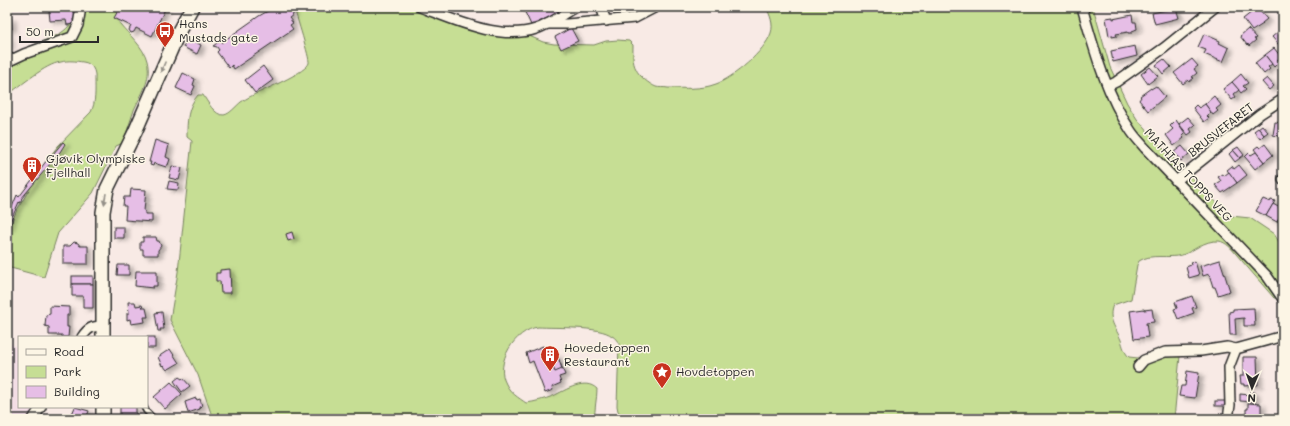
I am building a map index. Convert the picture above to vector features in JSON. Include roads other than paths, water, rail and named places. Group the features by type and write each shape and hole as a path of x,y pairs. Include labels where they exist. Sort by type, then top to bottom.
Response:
{"main road":[{"path":"103,332 103,212 107,189 135,132 179,31 192,7"},
{"path":"103,408 103,419"}],"street":[{"path":"7,62 24,54 72,37 78,25 81,7"},
{"path":"420,7 484,29 507,32 527,31 547,24 576,7"},
{"path":"601,7 606,21"},
{"path":"547,24 567,24 635,18 656,7"},
{"name":"MATHIAS TOPPS VEG","path":"1082,7 1096,55 1108,86 1120,113 1132,132 1145,148 1267,276 1283,299"},
{"path":"1108,86 1164,48 1202,11 1215,7"},
{"name":"BRUSVEFARET","path":"1176,181 1260,114 1280,101 1283,101"},
{"path":"83,336 89,328 95,326 103,332"},
{"path":"1138,367 1144,360 1166,352 1200,351 1227,347 1236,349 1283,336"},
{"path":"1228,419 1230,405 1229,367 1236,349"},
{"path":"33,419 39,408"}],"lane":[{"path":"144,408 154,419"}],"place":[{"name":"Hans Mustads gate","path":"165,48"},
{"name":"Gjøvik Olympiske Fjellhall","path":"32,183"},
{"name":"Hovedetoppen Restaurant","path":"550,372"},
{"name":"Hovdetoppen","path":"662,389"}]}
